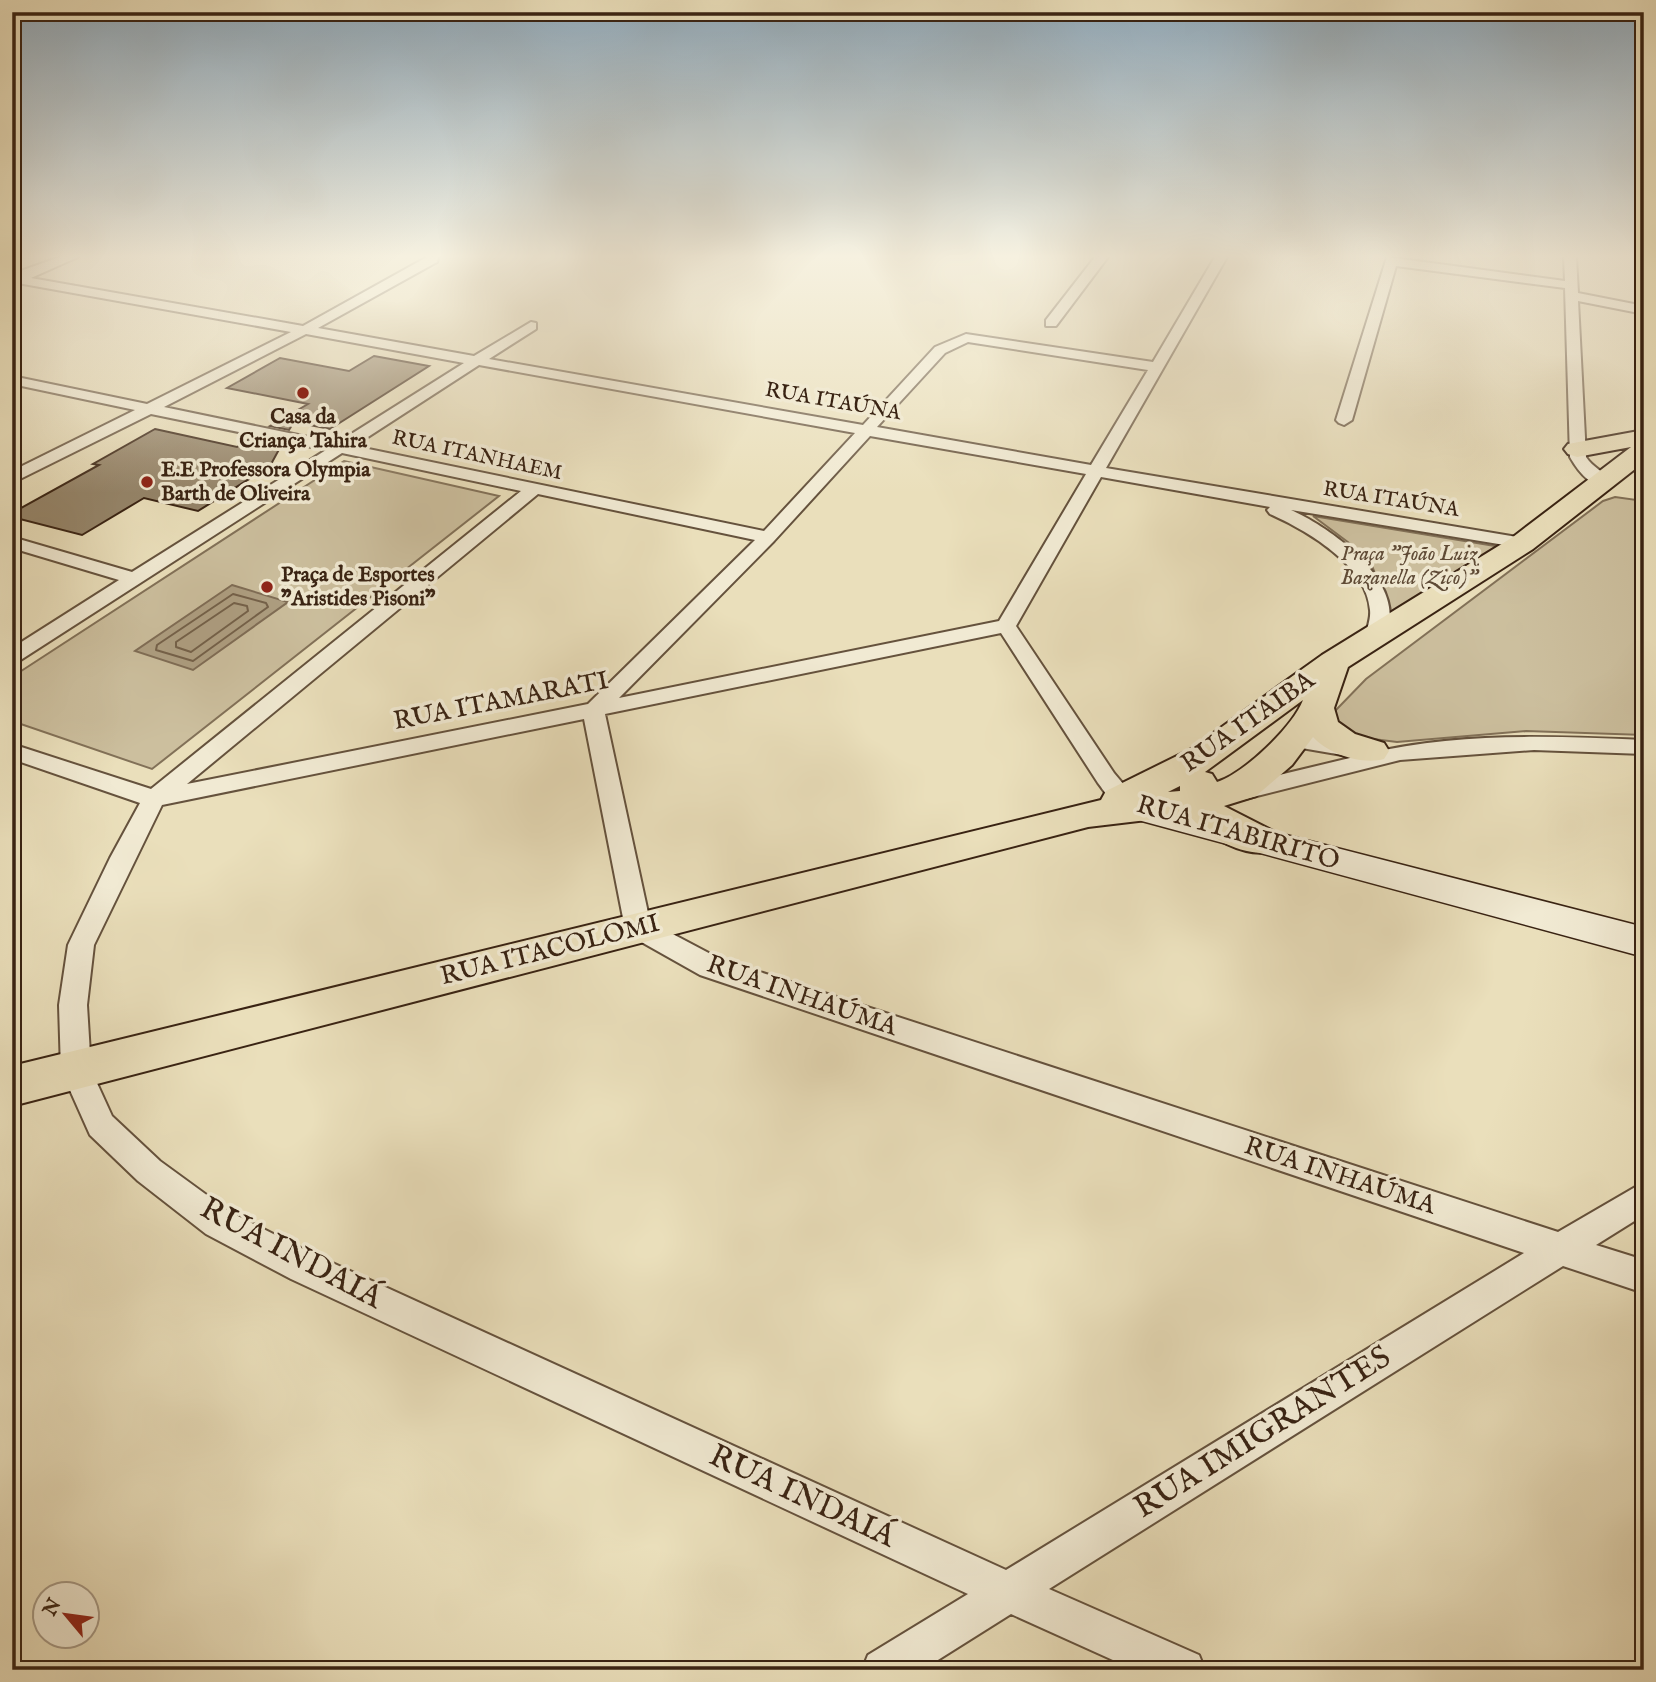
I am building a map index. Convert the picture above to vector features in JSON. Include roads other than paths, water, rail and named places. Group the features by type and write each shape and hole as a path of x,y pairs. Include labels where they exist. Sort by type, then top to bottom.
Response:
{"main road":[{"path":"1577,449 1644,437"},
{"name":"RUA ITAIBA","path":"1117,807 1204,757 1333,662 1523,543 1644,449"},
{"name":"RUA ITAIBA","path":"1117,807 1205,800 1243,787 1279,757 1317,708 1333,662"},
{"path":"1317,708 1318,722 1326,733 1340,742 1385,752"},
{"path":"1236,734 1292,740"},
{"path":"1204,757 1196,790 1219,822 1259,841"},
{"name":"RUA ITACOLOMI","path":"12,1086 1117,807"}],"street":[{"path":"12,478 289,335"},
{"name":"RUA ITAÚNA","path":"338,335 1236,496 1523,543"},
{"path":"12,657 517,335"},
{"path":"1006,626 1175,335"},
{"path":"1344,420 1370,335"},
{"path":"1573,335 1577,449 1580,464 1603,481"},
{"path":"638,928 593,711 768,537 940,350 966,338 1157,367"},
{"name":"RUA ITANHAEM","path":"12,380 768,537"},
{"name":"RUA INDAIÁ","path":"533,490 154,799 122,858 81,945 73,1005 76,1070 101,1125 149,1171 218,1223 303,1267 1006,1591 1184,1670"},
{"path":"1236,496 1280,511 1322,534 1350,558 1371,584 1380,609 1375,637"},
{"path":"12,541 135,579"},
{"name":"RUA ITAMARATI","path":"154,799 1006,626"},
{"name":"RUA ITABIRITO","path":"1006,626 1106,778 1117,807 1259,841 1644,942"},
{"path":"1292,740 1385,752 1534,743 1644,747"},
{"path":"12,751 154,799"},
{"path":"1205,800 1385,752"},
{"name":"RUA INHAÚMA","path":"638,928 710,967 1644,1277"},
{"name":"RUA IMIGRANTES","path":"883,1670 1006,1591 1644,1197"}],"water":[{"path":"232,585 288,602 193,670 135,651"}],"place":[{"name":"Casa da Criança Tahira","path":"303,393"},
{"name":"E.E Professora Olympia Barth de Oliveira","path":"147,482"},
{"name":"Praça de Esportes \"Aristides Pisoni\"","path":"267,587"}],"park label":[{"name":"Praça \"João Luiz Bazanella (Zico)\"","path":"1409,566"}]}
